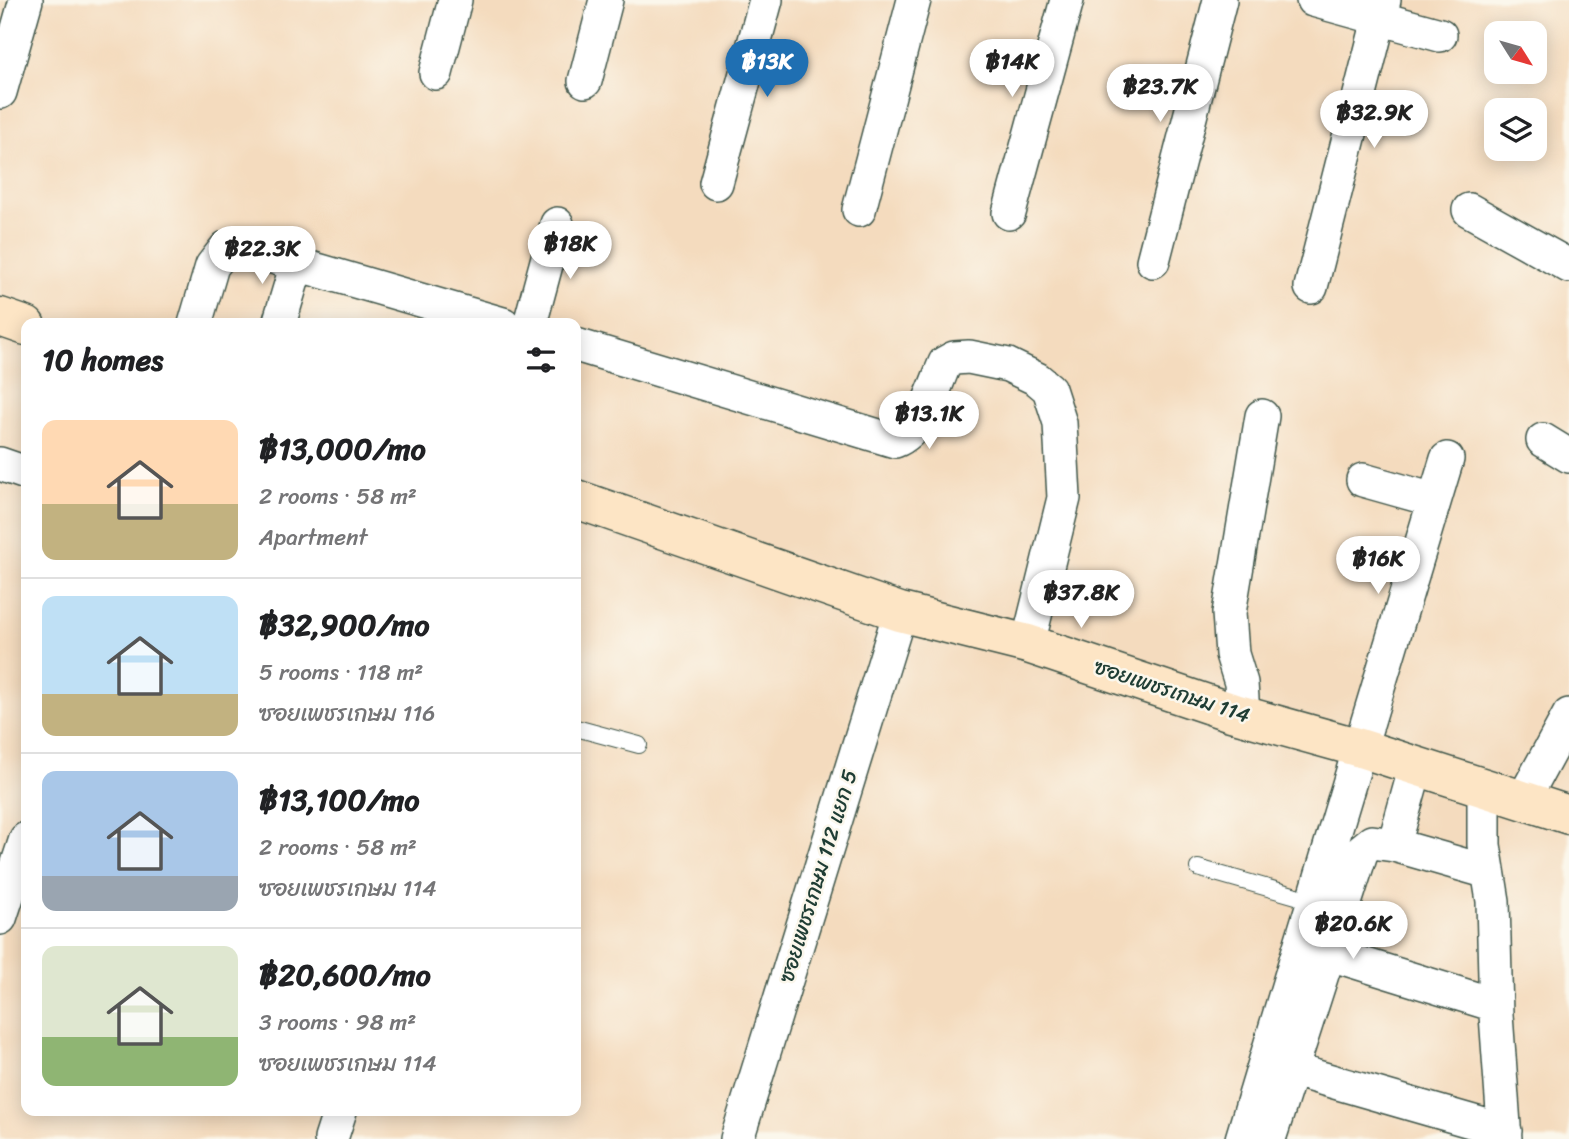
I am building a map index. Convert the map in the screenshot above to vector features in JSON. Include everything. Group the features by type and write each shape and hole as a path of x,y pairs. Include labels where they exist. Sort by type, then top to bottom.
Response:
{"street":[{"path":"0,92 26,0"},
{"path":"436,73 455,0"},
{"path":"585,81 606,0"},
{"path":"716,183 766,0"},
{"path":"859,210 914,0"},
{"path":"1009,213 1067,0"},
{"path":"1153,261 1220,0"},
{"path":"1313,0 1382,9 1440,35"},
{"path":"1311,287 1382,9"},
{"path":"1469,210 1569,266"},
{"path":"532,318 557,224"},
{"path":"197,318 212,267 226,248 238,247 482,318"},
{"path":"281,318 297,264"},
{"path":"0,317 21,324"},
{"path":"581,347 895,441 905,437 914,428 945,363 954,358 969,357 1007,365 1037,379 1049,389 1060,423 1065,498 1028,644"},
{"path":"1243,715 1241,683 1232,654 1229,613 1262,416"},
{"path":"1269,1139 1279,1066 1314,901 1447,459"},
{"path":"0,464 21,471"},
{"path":"1363,480 1434,500"},
{"name":"ซอยเพชรเกษม 114","path":"581,501 900,612 1028,644 1243,715 1360,748 1569,816"},
{"name":"ซอยเพชรเกษม 112 แยก 5","path":"737,1139 900,612"},
{"path":"1523,800 1569,715"},
{"path":"1394,845 1416,766"},
{"path":"1279,1066 1505,1135 1495,1005 1493,901 1484,845 1485,789"},
{"path":"1242,1139 1279,1066 1327,953 1362,850 1372,842 1394,845 1488,872"},
{"path":"0,918 21,854"},
{"path":"1327,953 1495,1005"},
{"path":"331,1139 338,1116"}],"lane":[{"path":"581,729 639,745"},
{"path":"1198,868 1314,901"}]}
